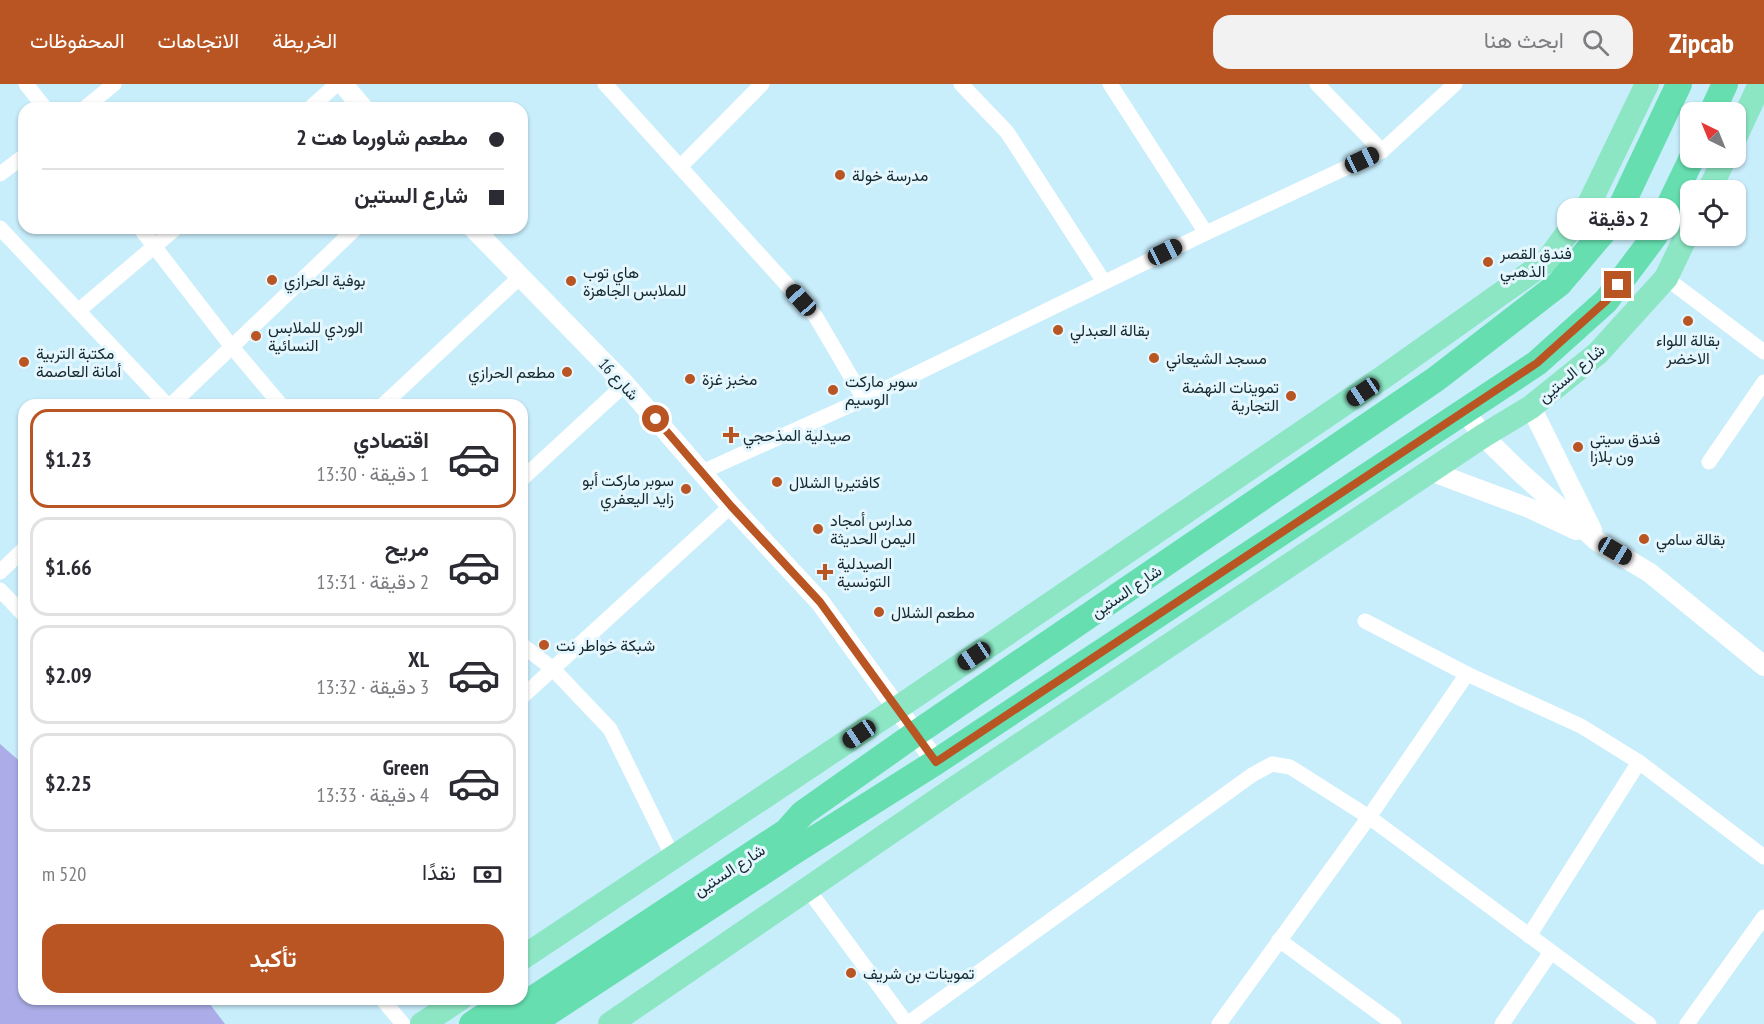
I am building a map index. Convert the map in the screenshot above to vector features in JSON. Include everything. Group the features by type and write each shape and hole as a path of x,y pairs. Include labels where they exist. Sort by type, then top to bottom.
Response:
{"highway":[{"name":"شارع الستين","path":"531,1024 800,834 915,734 1436,379 1559,284 1616,218 1678,84"},
{"path":"1717,102 1725,84"},
{"name":"شارع الستين","path":"528,1003 800,834 936,762 1537,363 1606,301 1654,237 1687,168"},
{"path":"528,987 776,819 800,834 806,857 558,1024"},
{"path":"472,1024 501,1005"},
{"name":"شارع الستين","path":"495,1024 526,1005"}],"main road":[{"name":"شارع الستين","path":"528,954 896,709 1382,378 1547,261 1590,202 1647,84"},
{"path":"1746,114 1760,84"},
{"name":"شارع الستين","path":"610,1024 955,788 1430,471 1531,407 1598,353 1666,278 1681,246"},
{"path":"422,1024 451,1005"}],"street":[{"path":"26,84 40,102"},
{"path":"92,102 114,84"},
{"path":"317,102 337,84"},
{"path":"343,84 358,102"},
{"path":"605,84 816,317 864,399"},
{"path":"680,166 762,84"},
{"path":"961,84 1007,132 1104,282"},
{"path":"1110,84 1206,233"},
{"path":"1317,84 1382,151"},
{"path":"702,472 864,399 1206,233 1382,151 1455,84"},
{"path":"0,174 18,160"},
{"path":"0,228 160,399"},
{"path":"145,234 232,347 276,399"},
{"path":"78,311 169,234"},
{"path":"177,399 350,234"},
{"name":"شارع 16","path":"479,234 625,384 731,506 820,602 936,762"},
{"path":"389,399 520,276"},
{"path":"1666,278 1764,352"},
{"path":"1709,462 1764,382"},
{"path":"528,473 625,384"},
{"path":"1531,407 1597,540"},
{"path":"1464,410 1483,436 1597,540"},
{"path":"1430,471 1529,508 1597,540 1650,573 1764,666"},
{"path":"528,692 731,506"},
{"path":"0,572 18,555"},
{"path":"0,590 18,609"},
{"path":"1365,621 1467,674 1581,726 1639,762 1764,857"},
{"path":"528,650 553,669 610,729 673,857"},
{"path":"1219,1024 1369,817 1467,674"},
{"path":"1529,936 1639,762"},
{"path":"807,888 907,1024 1252,775 1272,765 1290,767 1369,817 1649,1024"},
{"path":"1687,1024 1764,917"},
{"path":"1280,940 1394,1024"},
{"path":"1502,1024 1551,952"},
{"path":"387,1005 404,1024"}],"shaded area":[{"path":"0,744 18,760 18,1005 211,1005 225,1024 0,1024"}],"place":[{"name":"مدرسة خولة","path":"840,175"},
{"name":"فندق القصر الذهبي","path":"1488,262"},
{"name":"بوفية الحرازي","path":"272,280"},
{"name":"هاي توب للملابس الجاهزة","path":"571,281"},
{"name":"بقالة اللواء الاخضر","path":"1688,321"},
{"name":"بقالة العبدلي","path":"1058,330"},
{"name":"الوردي للملابس النسائية","path":"256,336"},
{"name":"مسجد الشيعاني","path":"1154,358"},
{"name":"مكتبة التربية أمانة العاصمة","path":"24,362"},
{"name":"مطعم الحرازي","path":"567,372"},
{"name":"مخبز غزة","path":"690,379"},
{"name":"سوبر ماركت الوسيم","path":"833,390"},
{"name":"تموينات النهضة التجارية","path":"1291,396"},
{"name":"صيدلية المذحجي","path":"731,435"},
{"name":"فندق سيتي ون بلازا","path":"1578,447"},
{"name":"كافتيريا الشلال","path":"777,482"},
{"name":"سوبر ماركت أبو زايد اليعفري","path":"686,489"},
{"name":"مدارس أمجاد اليمن الحديثة","path":"818,529"},
{"name":"بقالة سامي","path":"1644,539"},
{"name":"الصيدلية التونسية","path":"825,572"},
{"name":"مطعم الشلال","path":"879,612"},
{"name":"شبكة خواطر نت","path":"544,645"},
{"name":"تموينات بن شريف","path":"851,973"}],"route":[{"path":"656,419 731,506 820,602 936,762 1537,363 1606,301 1618,285"}]}
